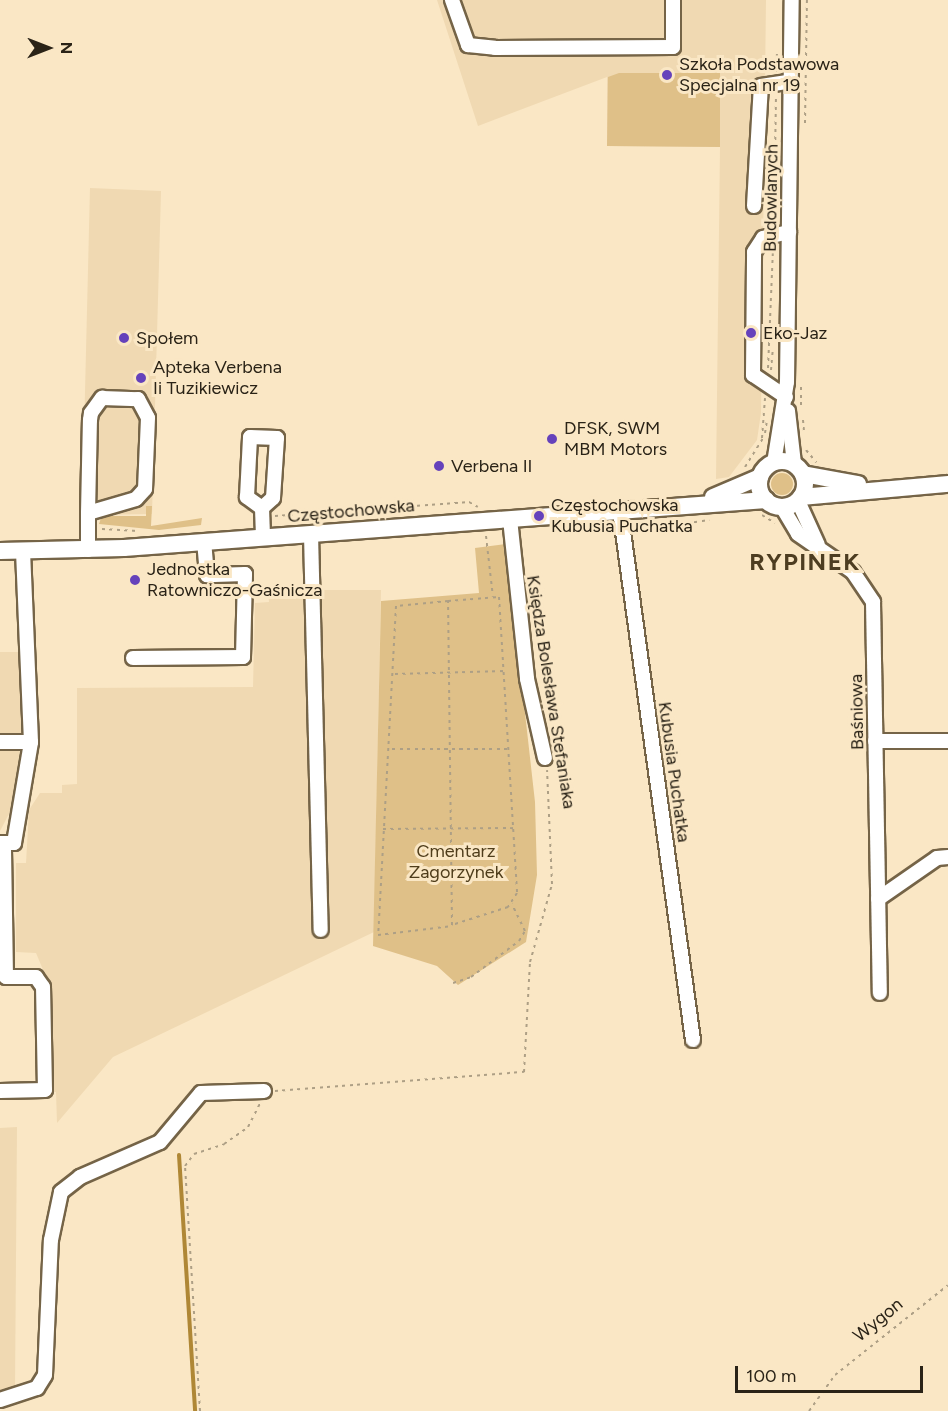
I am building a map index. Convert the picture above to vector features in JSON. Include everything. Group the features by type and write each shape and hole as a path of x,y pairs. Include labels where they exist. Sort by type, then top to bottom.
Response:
{"main road":[{"path":"873,487 774,463 760,477 766,500 794,502 873,487 948,484"},
{"path":"794,502 798,469"},
{"name":"Częstochowska","path":"704,501 760,477"},
{"name":"Częstochowska","path":"0,551 88,550 510,519 704,501 766,500"}],"street":[{"path":"452,0 468,45 495,48 673,47 673,0"},
{"name":"Budowlanych","path":"774,463 786,396 792,0"},
{"path":"754,206 761,86 791,81"},
{"path":"786,396 753,375 754,252 763,238 789,232"},
{"name":"Budowlanych","path":"786,396 798,469"},
{"path":"88,513 106,504 136,499 145,489 148,418 138,399 109,397 94,405 89,480 88,513 88,550"},
{"path":"262,512 247,497 250,437 277,438 273,498 262,512 263,538"},
{"path":"89,480 106,504"},
{"name":"Baśniowa","path":"794,502 798,534 853,572 871,595 880,993"},
{"name":"Kubusia Puchatka","path":"620,510 693,1040"},
{"name":"Księdza Bolesława Stefaniaka","path":"510,519 527,679 545,758"},
{"path":"311,534 321,930"},
{"path":"133,658 243,657 245,574 207,575 204,542"},
{"path":"0,1090 45,1090 43,987 36,977 6,977 2,843 14,843 31,742 23,551"},
{"path":"875,741 948,741"},
{"path":"0,742 31,742"},
{"path":"878,899 937,858 948,857"},
{"path":"0,1400 37,1388 45,1375 51,1240 61,1192 81,1177 160,1142 201,1093 264,1091"}],"path":[{"path":"762,438 774,236 776,96"},
{"path":"801,374 804,438"},
{"path":"262,512 478,503 481,536 488,536 493,597"},
{"path":"88,527 141,532"},
{"path":"448,602 452,930 378,935 383,829 392,749 396,606 499,597 517,828 517,893 512,904 452,925"},
{"path":"395,674 505,670"},
{"path":"392,749 512,749"},
{"name":"Księdza Bolesława Stefaniaka","path":"264,1091 524,1072 530,962 552,884 554,842 545,758"},
{"path":"383,829 517,828"},
{"path":"453,983 471,977 519,941 525,931 512,904"},
{"path":"200,1411 185,1166 194,1154 224,1144 248,1127 264,1091"},
{"name":"Wygon","path":"809,1411 835,1375 948,1285"}],"shaded area":[{"path":"437,0 766,0 761,413 757,440 729,477 716,479 720,147 607,146 607,77 478,126"},
{"path":"90,188 161,191 152,514 82,515"},
{"path":"268,590 381,590 374,932 113,1057 57,1123 56,1092 50,1092 49,984 36,953 16,952 16,863 26,863 29,810 40,793 62,793 62,785 77,784 77,688 253,687 255,603 269,602"},
{"path":"0,652 23,652 22,736 11,810 0,831"},
{"path":"17,1127 15,1388 0,1392 0,1128"}],"green space":[{"path":"619,73 720,73 720,147 607,146 608,77"},
{"path":"782,473 790,476 793,484 790,492 782,495 774,492 771,484 774,476"},
{"path":"146,506 152,506 151,526 202,518 201,525 159,530 99,524 102,515 113,511 113,516 146,516"},
{"name":"Cmentarz Zagorzynek","path":"506,544 535,802 537,875 526,942 458,985 437,966 373,946 381,601 479,593 475,548"}],"waterway":[{"path":"179,1155 195,1411"}],"place":[{"name":"Szkoła Podstawowa Specjalna nr 19","path":"667,75"},
{"name":"Eko-Jaz","path":"751,333"},
{"name":"Społem","path":"124,338"},
{"name":"Apteka Verbena Ii Tuzikiewicz","path":"141,378"},
{"name":"DFSK, SWM MBM Motors","path":"552,439"},
{"name":"Verbena II","path":"439,466"},
{"name":"Częstochowska Kubusia Puchatka","path":"539,516"},
{"name":"Jednostka Ratowniczo-Gaśnicza","path":"135,580"}],"district":[{"name":"RYPINEK","path":"805,562"}]}
